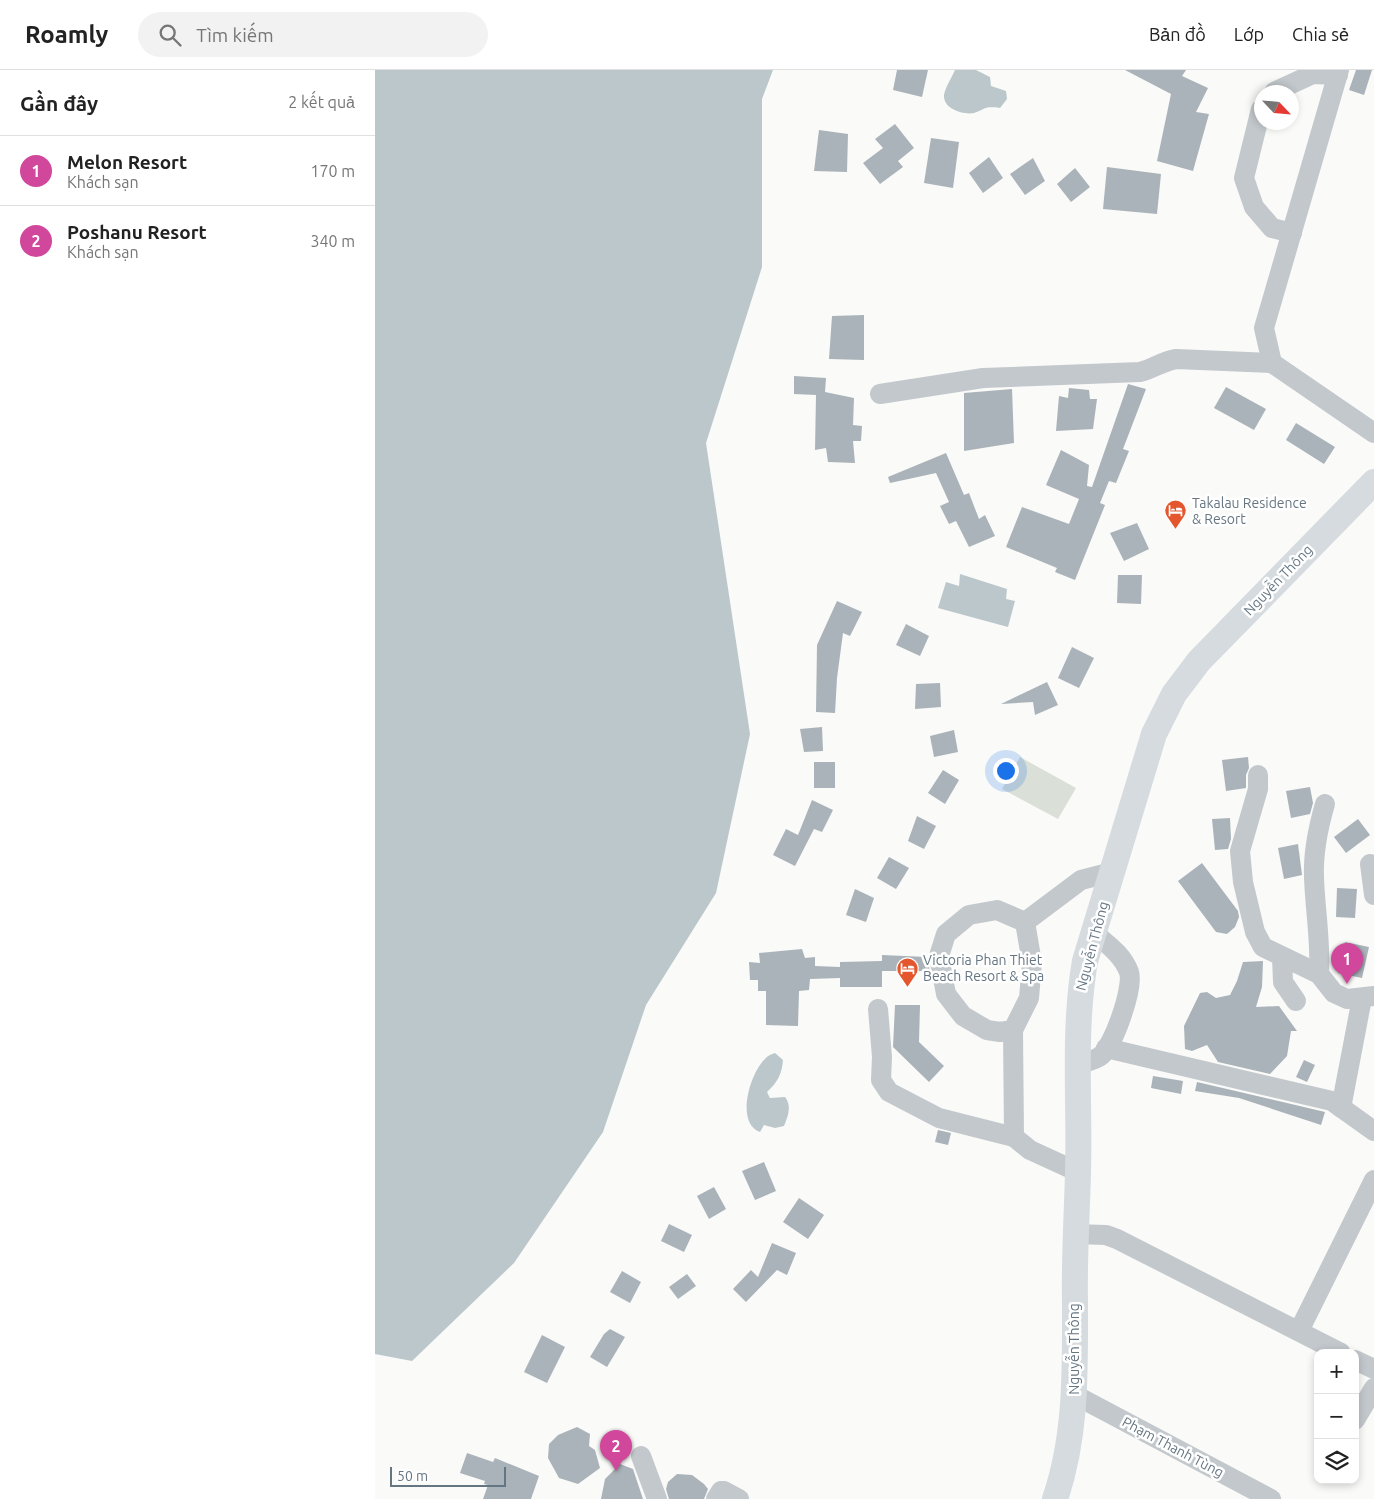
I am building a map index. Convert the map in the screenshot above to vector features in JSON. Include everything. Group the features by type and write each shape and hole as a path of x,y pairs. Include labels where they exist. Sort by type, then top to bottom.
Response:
{"main road":[{"name":"Nguyễn Thông","path":"1055,1499 1068,1449 1075,1395 1074,1234 1078,1172 1077,1064 1079,996 1085,961 1154,734 1174,694 1199,661 1374,482"}],"street":[{"path":"1272,363 1264,328 1339,72 1313,74 1289,85"},
{"path":"1256,130 1244,178 1254,208 1272,228 1292,233"},
{"path":"880,394 983,378 1140,372 1151,370 1167,360 1176,359 1272,363 1374,433"},
{"path":"1258,775 1258,790 1240,851 1243,882 1255,932 1263,947 1319,974 1334,993 1347,999 1368,997 1341,1108"},
{"path":"1319,974 1320,951 1314,877 1315,846 1325,804"},
{"path":"1370,864 1374,895"},
{"path":"1025,922 1081,880 1113,872"},
{"path":"1013,1030 1000,1032 987,1030 963,1016 946,994 939,956 946,934 969,915 997,910 1025,922"},
{"path":"1014,1137 1013,1030 1029,998 1032,964 1025,922"},
{"path":"1077,1064 1101,1056 1115,1034 1126,1003 1130,975 1122,956 1094,933"},
{"path":"1282,957 1283,982 1296,1001"},
{"path":"878,1009 882,1057 881,1080 889,1092 939,1118 1014,1137 1019,1143 1030,1150 1078,1172"},
{"path":"1106,1048 1332,1102 1374,1130"},
{"path":"1299,1331 1374,1180"},
{"path":"1074,1234 1106,1235 1117,1239 1333,1349"},
{"path":"1359,1362 1374,1369"},
{"path":"1359,1413 1374,1388"},
{"name":"Phạm Thanh Tùng","path":"1075,1395 1262,1497"},
{"path":"641,1456 657,1499"},
{"path":"716,1499 721,1491 739,1499"}],"shaded area":[{"path":"375,70 773,70 762,99 762,267 706,443 750,734 716,893 646,1005 603,1132 514,1263 412,1361 375,1354"},
{"path":"955,70 976,70 990,77 991,86 1006,91 1007,99 1000,108 987,108 974,113 954,110 947,104 944,95"},
{"path":"960,574 1007,589 1006,599 1015,601 1008,627 938,608 946,582 959,586"},
{"path":"1020,757 1076,788 1058,819 1002,789"},
{"path":"775,1053 783,1060 781,1070 774,1085 767,1092 770,1098 785,1097 789,1111 784,1126 775,1128 764,1125 760,1132 752,1127 748,1119 747,1097 759,1066 767,1057"}],"building":[{"path":"897,70 928,70 922,97 893,90"},
{"path":"1125,70 1186,70 1182,76 1208,88 1196,112 1209,114 1193,171 1157,161 1171,94"},
{"path":"1356,70 1372,70 1364,95 1349,90"},
{"path":"895,124 914,148 898,161 903,167 880,184 863,163 883,148 875,139"},
{"path":"819,130 848,134 847,172 814,171"},
{"path":"931,138 959,142 953,188 924,183"},
{"path":"989,157 1003,178 983,193 969,173"},
{"path":"1033,158 1045,181 1025,195 1010,174"},
{"path":"1107,167 1161,174 1157,214 1103,209"},
{"path":"1075,168 1090,187 1071,202 1057,184"},
{"path":"864,315 864,360 829,359 832,316"},
{"path":"794,376 826,378 825,392 854,398 853,425 862,426 861,441 853,441 855,463 828,462 826,448 815,450 816,395 794,394"},
{"path":"1128,384 1146,389 1123,449 1129,451 1116,483 1109,481 1100,503 1105,505 1075,580 1055,572 1057,568 1006,547 1022,507 1069,524 1079,499 1046,485 1061,450 1089,465 1087,486 1092,487"},
{"path":"1226,387 1266,409 1254,430 1214,408"},
{"path":"1069,388 1089,390 1090,399 1097,399 1093,429 1056,431 1059,396 1068,398"},
{"path":"1012,389 1014,443 964,451 964,393"},
{"path":"1296,423 1335,447 1324,464 1286,440"},
{"path":"946,453 964,495 969,493 979,519 985,515 995,536 969,547 956,521 949,524 940,506 949,502 936,473 890,483 888,477"},
{"path":"1137,523 1149,549 1124,561 1110,533"},
{"path":"1118,575 1142,575 1141,604 1117,603"},
{"path":"837,601 862,612 850,636 843,633 835,713 816,712 817,645"},
{"path":"906,624 929,636 920,656 896,645"},
{"path":"1072,647 1094,658 1079,688 1058,678"},
{"path":"1047,682 1058,705 1035,715 1033,702 1001,704"},
{"path":"940,683 941,707 915,709 916,684"},
{"path":"822,727 823,751 804,752 800,729"},
{"path":"954,730 958,752 934,757 930,736"},
{"path":"1248,757 1249,768 1246,775 1246,788 1226,791 1222,760"},
{"path":"814,762 835,762 835,788 814,788"},
{"path":"943,770 959,780 945,804 928,793"},
{"path":"1310,787 1313,803 1310,814 1291,818 1286,791"},
{"path":"812,800 833,810 822,832 814,829 795,866 773,855 786,829 798,835"},
{"path":"917,816 936,826 924,849 908,841"},
{"path":"1230,818 1231,839 1228,849 1215,850 1212,819"},
{"path":"1358,819 1370,835 1346,853 1334,837"},
{"path":"1298,844 1302,875 1284,879 1278,848"},
{"path":"889,857 909,868 896,889 877,878"},
{"path":"1202,863 1238,911 1239,917 1235,927 1227,934 1216,932 1178,881"},
{"path":"1337,888 1357,889 1355,918 1336,917"},
{"path":"855,889 874,898 866,922 846,915"},
{"path":"1345,942 1369,947 1362,978 1338,973"},
{"path":"802,949 805,958 815,957 815,966 840,967 840,962 882,961 882,987 840,987 840,978 810,979 809,990 799,991 798,1026 766,1025 766,991 758,991 758,980 750,980 749,962 760,963 759,953"},
{"path":"882,955 927,957 930,971 882,971"},
{"path":"1263,961 1262,987 1256,1007 1279,1006 1297,1031 1291,1031 1287,1056 1270,1074 1218,1062 1207,1045 1192,1051 1185,1049 1184,1026 1200,993 1207,992 1216,998 1230,995 1243,962"},
{"path":"895,1005 920,1005 919,1042 944,1066 929,1082 893,1047"},
{"path":"1304,1060 1315,1065 1307,1082 1296,1077"},
{"path":"1153,1076 1183,1081 1181,1094 1151,1088"},
{"path":"1197,1082 1325,1112 1321,1125 1239,1098 1195,1091"},
{"path":"938,1130 951,1133 948,1145 935,1142"},
{"path":"764,1162 776,1191 755,1200 742,1171"},
{"path":"714,1187 726,1209 709,1219 697,1196"},
{"path":"799,1198 824,1215 808,1239 783,1222"},
{"path":"669,1224 692,1235 684,1252 661,1241"},
{"path":"772,1243 796,1253 787,1275 777,1270 746,1302 733,1289 751,1270 758,1277"},
{"path":"622,1271 641,1282 630,1303 610,1292"},
{"path":"687,1274 696,1286 678,1299 669,1287"},
{"path":"610,1329 625,1337 607,1367 590,1357 604,1334"},
{"path":"542,1335 565,1347 547,1383 524,1372"},
{"path":"577,1427 590,1434 589,1446 595,1450 600,1468 578,1484 559,1478 548,1458 549,1444 558,1435"},
{"path":"467,1453 493,1462 495,1458 539,1476 531,1499 483,1499 488,1485 484,1484 485,1481 460,1473"},
{"path":"620,1464 633,1469 643,1499 601,1499 605,1479"},
{"path":"677,1474 692,1475 704,1484 708,1489 704,1499 669,1499 666,1489 668,1482"}],"place":[{"name":"Takalau Residence & Resort","path":"1176,530"},
{"name":"Melon Resort","path":"1347,984"},
{"name":"Victoria Phan Thiet Beach Resort & Spa","path":"907,987"},
{"name":"Poshanu Resort","path":"616,1471"}]}
